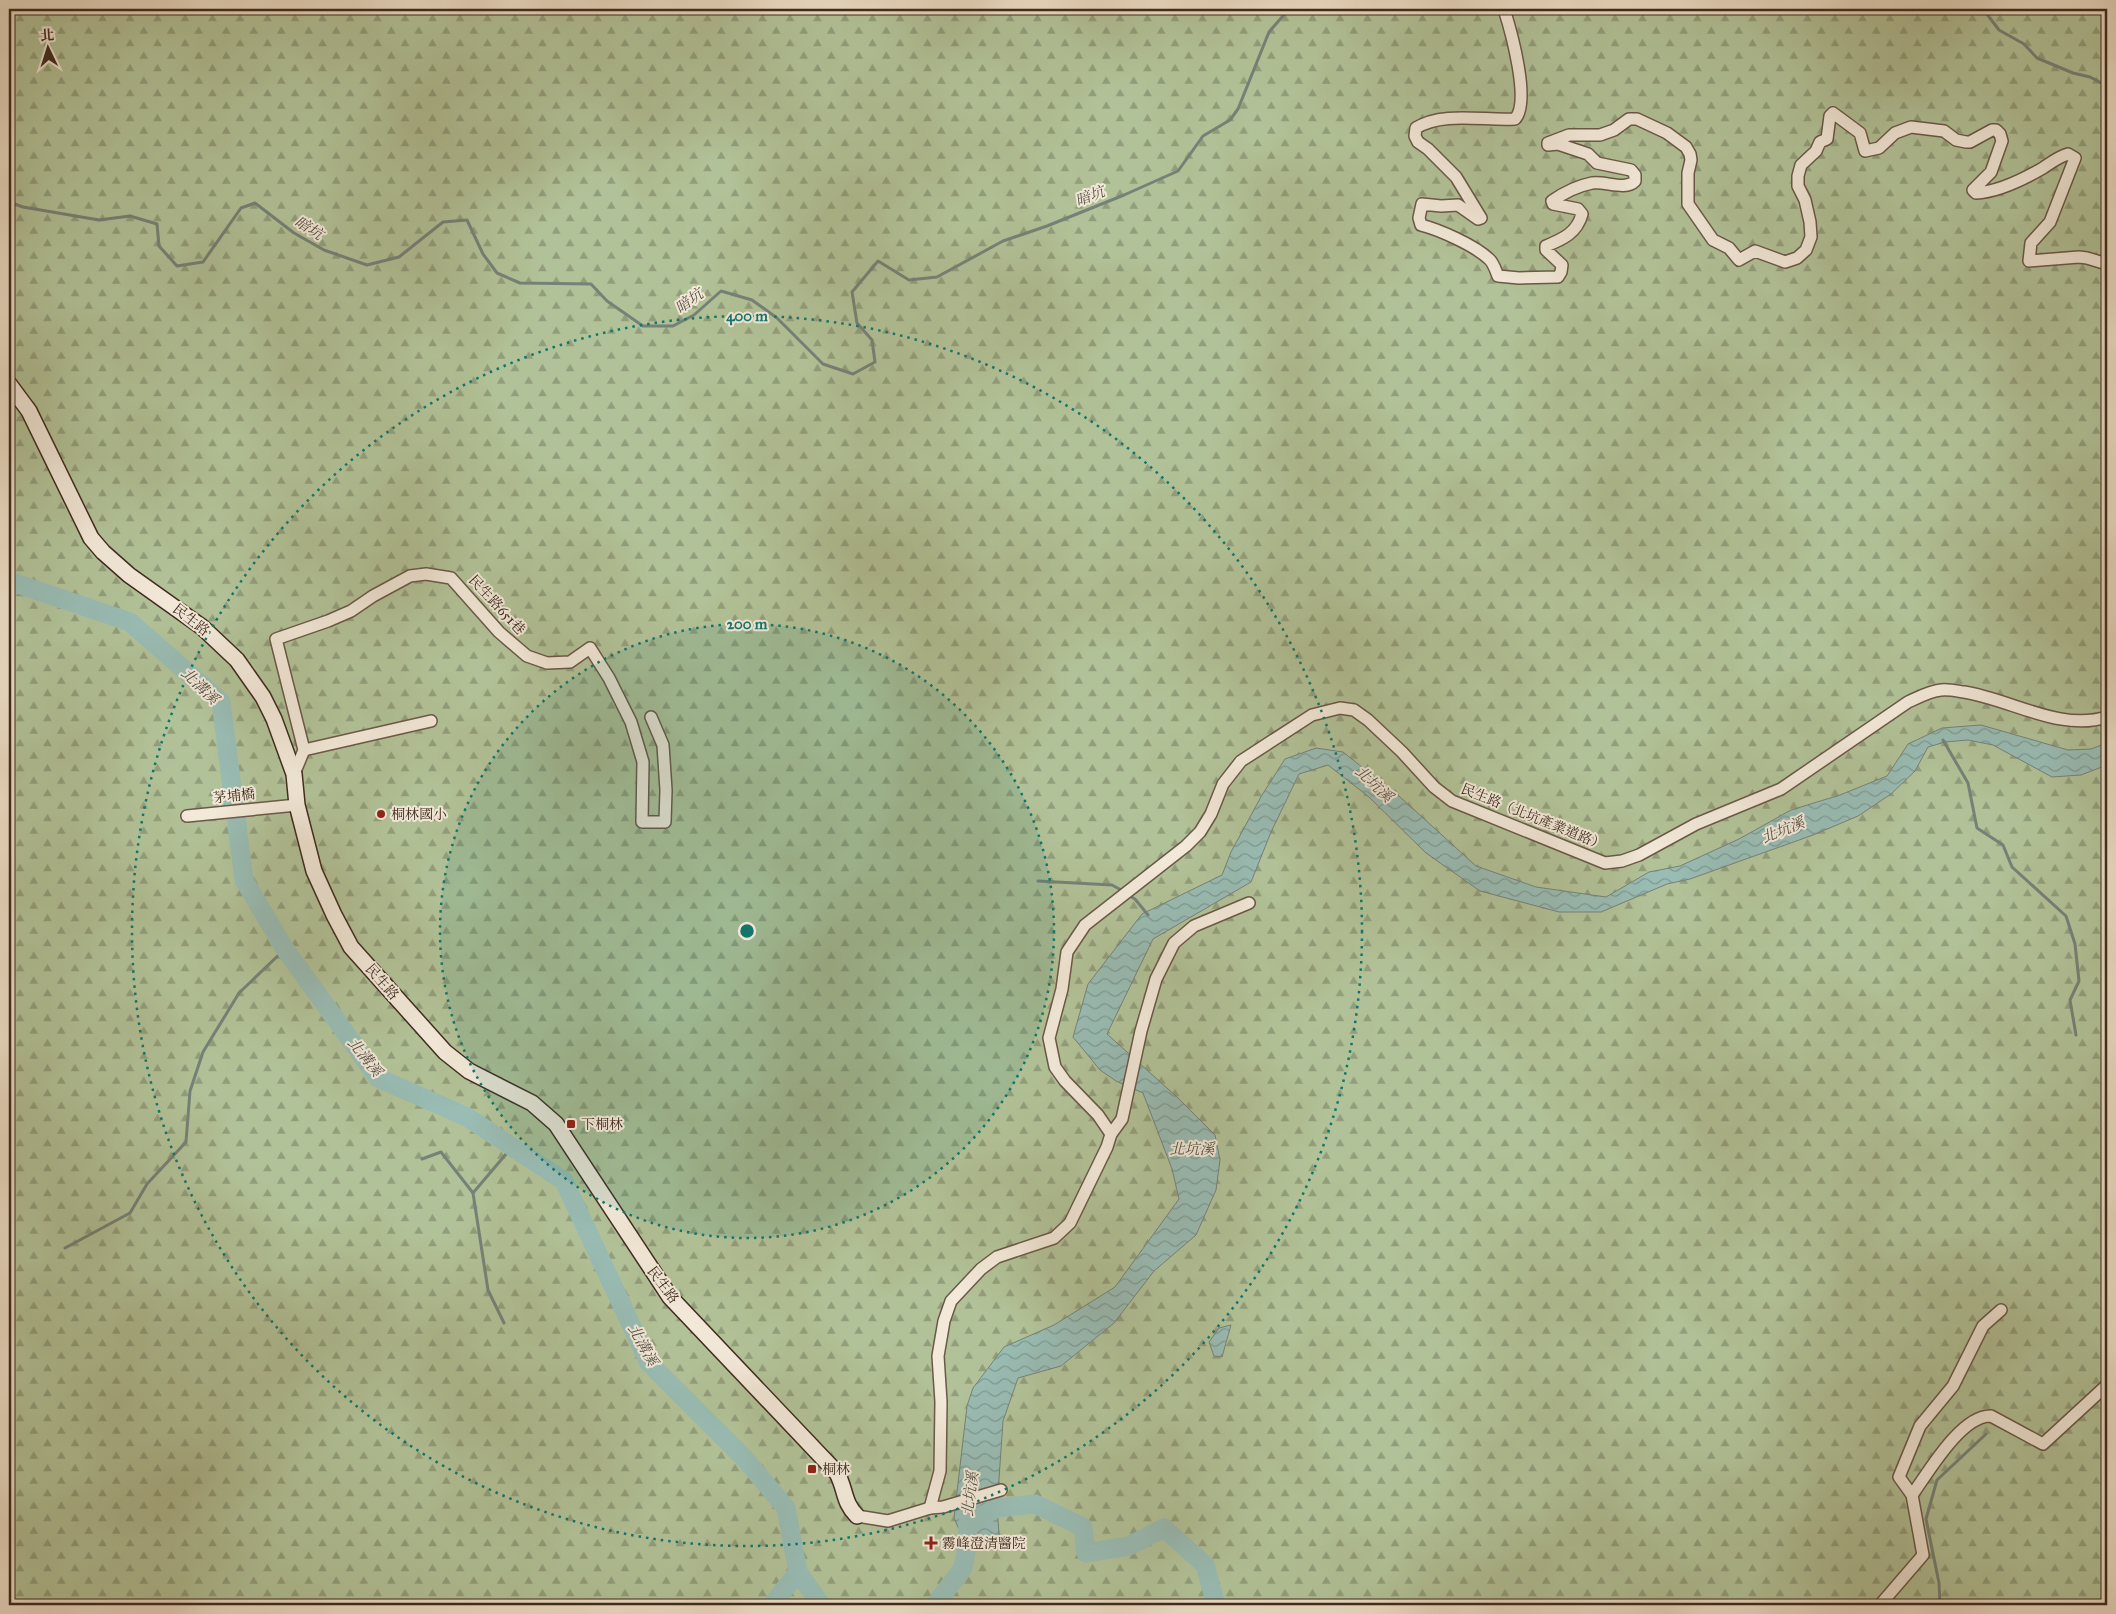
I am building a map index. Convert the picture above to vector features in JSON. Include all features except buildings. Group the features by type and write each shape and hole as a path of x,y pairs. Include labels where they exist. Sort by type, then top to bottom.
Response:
{"street":[{"path":"1504,9 1512,37 1521,92 1519,114 1514,119 1438,121 1423,124 1416,128 1415,136 1418,142 1428,149 1456,178 1482,218 1478,219 1458,205 1422,204 1419,218 1421,225 1458,240 1490,259 1498,276 1519,278 1558,276 1562,265 1546,250 1546,246 1571,234 1580,221 1582,214 1578,209 1553,204 1552,201 1574,188 1593,183 1624,186 1635,181 1635,176 1631,170 1597,163 1588,154 1558,144 1548,145 1548,143 1569,135 1600,135 1614,130 1629,119 1637,118 1667,133 1686,147 1691,160 1688,173 1688,204 1712,240 1729,248 1739,260 1755,251 1785,262 1797,258 1806,250 1811,237 1805,200 1798,186 1800,165 1816,151 1820,142 1827,139 1832,113 1860,134 1865,151 1879,148 1895,133 1911,127 1944,131 1956,140 1966,142 1996,130 2000,134 2002,142 1990,172 1973,190 1976,193 2015,182 2044,167 2058,157 2068,154 2072,156 2075,158 2050,222 2030,243 2029,260 2087,258 2107,264"},
{"name":"民生路","path":"9,384 20,396 29,411 91,538 102,552 129,575 202,627 237,660 252,680 274,719 294,774 297,804 314,871 351,947 445,1052 470,1071 532,1103 556,1124 670,1297 837,1474 841,1480 846,1502 857,1516"},
{"name":"民生路651巷","path":"304,750 276,639 343,614 410,576 426,574 451,578 499,632 527,656 548,663 570,662 590,648 609,678 631,722 643,762 642,822 665,822 666,790 663,745 651,717"},
{"name":"民生路（北坑產業道路）","path":"1111,1134 1098,1115 1065,1080 1056,1067 1049,1038 1062,989 1067,952 1085,926 1130,888 1186,846 1200,832 1211,814 1222,784 1241,761 1312,716 1340,708 1354,710 1368,720 1402,752 1434,787 1452,801 1605,863 1622,862 1639,855 1696,824 1781,789 1908,702 1942,690 1979,695 2044,716 2082,720 2107,717"},
{"path":"294,774 304,750 431,721"},
{"name":"茅埔橋","path":"192,815 297,804"},
{"path":"930,1508 940,1471 941,1402 938,1356 944,1321 951,1301 981,1270 997,1258 1054,1238 1070,1223 1107,1147 1111,1134 1122,1119 1138,1043 1156,979 1174,943 1194,926 1249,903"},
{"path":"1880,1605 1923,1555 1912,1495 1899,1477 1920,1426 1953,1386 1983,1326 2001,1310"},
{"path":"1912,1495 1955,1435 1984,1416 1991,1416 2043,1444 2107,1385"},
{"path":"857,1516 888,1521 1001,1490"}],"green space":[{"path":"9,9 2107,9 2107,1605 9,1605"}],"water":[{"name":"北坑溪","path":"1981,725 2068,750 2091,749 2107,743 2107,765 2081,775 2052,777 1993,745 1968,740 1945,742 1928,747 1915,771 1891,794 1858,816 1813,835 1690,879 1667,884 1601,912 1559,912 1480,891 1426,853 1369,797 1328,765 1299,774 1271,832 1251,882 1153,939 1107,1034 1178,1098 1215,1135 1220,1160 1216,1190 1196,1235 1154,1271 1114,1323 1061,1366 1018,1378 1003,1421 997,1508 1000,1546 967,1547 954,1518 967,1406 973,1388 1004,1347 1054,1325 1115,1287 1179,1199 1172,1169 1143,1093 1116,1081 1100,1070 1073,1037 1088,984 1142,914 1222,875 1231,852 1262,795 1285,759 1316,748 1343,752 1400,797 1476,866 1536,887 1606,897 1649,872 1680,866 1739,839 1791,810 1840,795 1887,776 1908,744 1942,728"},
{"path":"1231,1325 1222,1357 1214,1356 1209,1342 1219,1328"}],"waterway":[{"name":"暗坑","path":"9,202 23,207 99,220 130,216 157,224 159,246 177,266 203,262 241,208 255,203 294,233 324,250 367,265 399,257 443,222 467,220 483,254 497,273 520,283 591,284 607,301 643,326 673,326 694,315 721,291 752,300 777,318 823,364 853,374 875,362 872,340 857,323 852,292 878,261 909,280 937,277 1003,241 1047,226 1178,171 1203,136 1230,120 1238,109 1269,32 1289,9"},
{"path":"1983,9 1999,30 2024,44 2037,58 2073,73 2090,77 2107,86"},
{"name":"北溝溪","path":"9,581 130,622 221,702 244,880 285,949 378,1078 467,1117 564,1181 649,1363 745,1459 786,1508 798,1572 821,1605"},
{"path":"1943,740 1968,783 1977,828 2003,845 2012,867 2066,916 2075,944 2079,981 2070,1000 2076,1035"},
{"path":"1038,881 1112,885 1123,891"},
{"path":"1128,895 1135,899 1148,915"},
{"path":"65,1248 130,1213 147,1184 186,1142 190,1091 203,1052 239,993 285,949"},
{"path":"504,1323 488,1290 473,1193 512,1147"},
{"path":"422,1159 441,1152 473,1193"},
{"path":"1940,1605 1939,1583 1926,1519 1937,1480 1986,1434"},
{"path":"974,1520 997,1508 1035,1504 1083,1527 1086,1553 1129,1546 1164,1528 1205,1565 1216,1605"},
{"name":"北坑溪","path":"935,1605 963,1568 967,1547 968,1522"},
{"path":"772,1605 798,1572"}],"place":[{"name":"桐林國小","path":"381,814"},
{"name":"下桐林","path":"571,1124"},
{"name":"桐林","path":"812,1469"},
{"name":"霧峰澄清醫院","path":"931,1543"}]}
